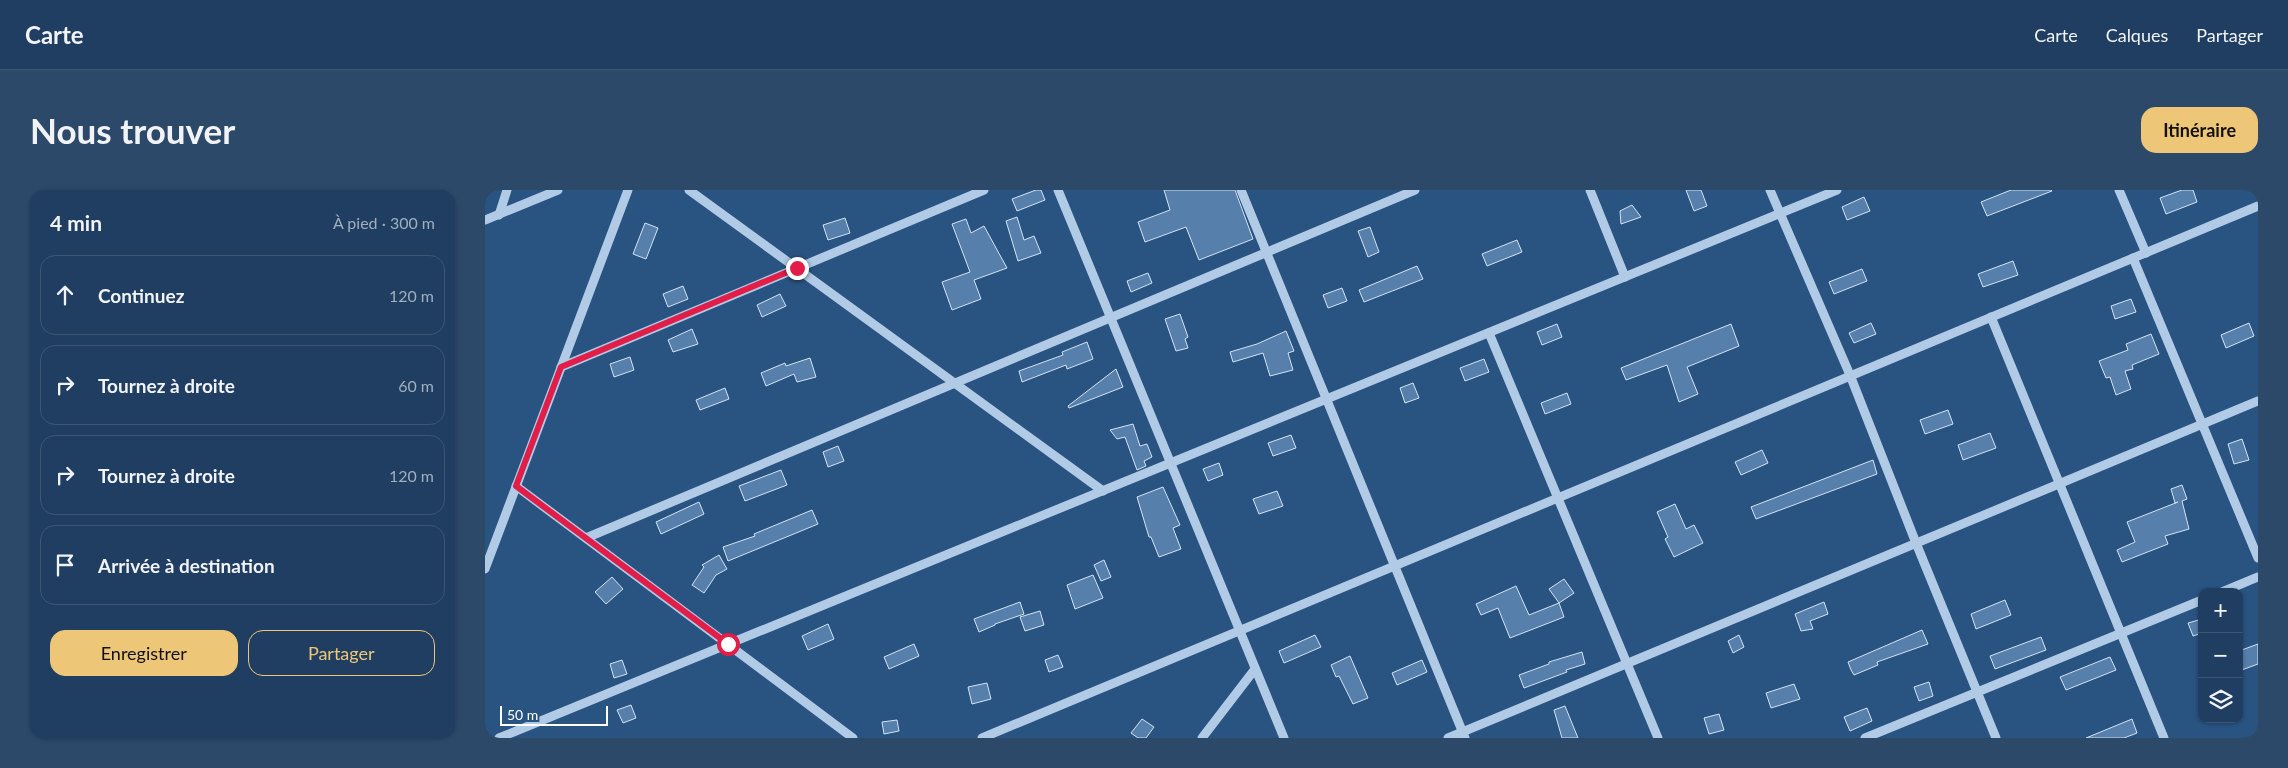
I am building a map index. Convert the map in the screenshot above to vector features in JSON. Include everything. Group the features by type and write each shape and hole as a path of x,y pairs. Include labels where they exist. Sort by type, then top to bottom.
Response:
{"street":[{"path":"499,215 507,190"},
{"path":"485,220 558,190"},
{"path":"485,569 628,190"},
{"path":"689,190 1103,491"},
{"path":"561,367 984,190"},
{"path":"1058,190 1284,738"},
{"path":"1241,190 1464,735"},
{"path":"586,538 1415,190"},
{"path":"1590,190 1625,277"},
{"path":"1770,190 1850,375 1916,543 1997,738"},
{"path":"499,738 1837,190"},
{"path":"2119,190 2146,253"},
{"path":"982,738 2258,206"},
{"path":"2133,258 2258,558"},
{"path":"1991,317 2164,738"},
{"path":"1489,333 1658,738"},
{"path":"1447,738 1464,735 1627,663 2258,401"},
{"path":"516,486 853,738"},
{"path":"2232,588 2258,577"},
{"path":"1865,738 2198,602"},
{"path":"1202,738 1255,669"}],"building":[{"path":"1041,190 1045,200 1017,211 1012,199"},
{"path":"1164,190 1235,190 1253,239 1199,260 1186,227 1145,242 1138,222 1170,210"},
{"path":"1686,190 1701,190 1707,206 1694,211"},
{"path":"2011,190 2052,191 1987,216 1981,202"},
{"path":"2182,190 2193,190 2197,202 2166,214 2160,198"},
{"path":"1864,197 1870,211 1847,220 1842,207"},
{"path":"1632,205 1641,217 1621,224 1620,211"},
{"path":"1017,217 1024,240 1034,236 1041,253 1018,261 1006,221"},
{"path":"845,218 850,233 828,240 823,225"},
{"path":"966,219 971,233 984,226 1007,268 974,280 981,299 952,310 942,282 970,272 952,224"},
{"path":"645,223 658,228 646,259 633,254"},
{"path":"1370,227 1379,252 1368,257 1358,231"},
{"path":"1517,240 1522,252 1487,266 1482,254"},
{"path":"2013,261 2018,275 1983,287 1978,274"},
{"path":"1417,266 1423,279 1364,302 1359,290"},
{"path":"1862,269 1867,281 1834,294 1829,282"},
{"path":"1148,273 1152,283 1131,292 1127,281"},
{"path":"683,286 688,299 668,307 663,294"},
{"path":"1342,288 1347,301 1328,308 1323,295"},
{"path":"780,294 786,306 762,317 757,305"},
{"path":"2131,299 2136,312 2115,319 2111,306"},
{"path":"1180,314 1188,337 1185,339 1188,348 1176,351 1165,319"},
{"path":"1871,323 1876,334 1854,343 1849,333"},
{"path":"2249,323 2254,336 2226,348 2221,335"},
{"path":"1557,324 1562,337 1542,345 1537,332"},
{"path":"1731,324 1739,346 1687,367 1698,394 1679,402 1667,365 1626,380 1621,368"},
{"path":"692,329 698,344 673,352 668,340"},
{"path":"1286,331 1294,351 1288,353 1293,370 1270,376 1263,353 1233,362 1230,352 1257,344"},
{"path":"2151,334 2159,354 2132,365 2133,369 2125,371 2131,389 2116,395 2110,377 2106,378 2099,361 2128,350 2126,344"},
{"path":"1087,342 1093,359 1067,369 1066,365 1022,382 1019,371 1063,355 1062,352"},
{"path":"630,357 634,370 614,377 610,364"},
{"path":"810,358 816,377 797,382 794,374 766,386 761,373 785,363 786,366"},
{"path":"1484,359 1489,372 1465,381 1460,368"},
{"path":"1116,369 1123,387 1069,408 1068,406"},
{"path":"1413,383 1419,398 1405,403 1400,388"},
{"path":"725,388 729,399 700,410 696,400"},
{"path":"1567,393 1571,404 1545,414 1541,403"},
{"path":"1948,410 1953,424 1925,434 1920,420"},
{"path":"1133,424 1140,446 1147,444 1152,457 1144,461 1146,466 1137,470 1125,437 1117,439 1110,430"},
{"path":"1990,433 1996,448 1963,460 1958,445"},
{"path":"1291,435 1296,448 1273,456 1268,443"},
{"path":"2242,439 2249,460 2234,464 2228,444"},
{"path":"838,446 844,461 828,467 823,452"},
{"path":"1762,450 1768,463 1741,475 1735,462"},
{"path":"1873,460 1877,474 1756,519 1751,507"},
{"path":"1219,463 1223,475 1208,481 1203,469"},
{"path":"781,470 787,485 745,501 739,486"},
{"path":"2182,485 2187,499 2182,501 2189,529 2165,536 2168,544 2122,562 2117,550 2135,542 2127,522 2178,502 2175,503 2171,489"},
{"path":"1163,487 1180,525 1173,528 1181,549 1159,557 1151,537 1149,537 1137,497"},
{"path":"1277,491 1283,506 1259,514 1253,499"},
{"path":"699,502 704,514 661,534 656,522"},
{"path":"1675,504 1686,529 1694,525 1703,543 1674,557 1665,539 1668,537 1657,512"},
{"path":"812,510 818,524 728,561 723,547 755,536 754,534"},
{"path":"719,555 727,569 716,575 704,593 692,585 704,567 702,565"},
{"path":"1104,560 1111,577 1101,581 1094,565"},
{"path":"1093,575 1103,598 1075,609 1067,585"},
{"path":"612,577 623,589 606,604 595,592"},
{"path":"1564,579 1574,593 1559,603 1549,589"},
{"path":"1516,586 1529,615 1559,603 1564,617 1510,638 1498,608 1481,615 1476,604"},
{"path":"2005,600 2011,615 1976,629 1971,614"},
{"path":"1020,602 1024,614 979,632 974,619"},
{"path":"1824,602 1828,614 1810,621 1813,629 1801,631 1795,614"},
{"path":"1040,611 1044,625 1025,631 1020,617"},
{"path":"2198,620 2198,634 2193,636 2188,623"},
{"path":"828,624 834,639 808,650 802,636"},
{"path":"1922,630 1928,644 1877,662 1878,665 1854,675 1848,662"},
{"path":"1315,635 1321,647 1284,663 1279,651"},
{"path":"1739,635 1744,647 1733,653 1728,641"},
{"path":"2041,637 2046,650 1995,669 1990,656"},
{"path":"914,644 919,656 889,669 884,657"},
{"path":"2258,644 2258,664 2243,670 2243,650"},
{"path":"1582,652 1585,664 1524,688 1519,675 1549,664 1549,662"},
{"path":"1058,655 1063,667 1049,672 1045,660"},
{"path":"1350,656 1368,698 1353,704 1339,676 1336,677 1331,665"},
{"path":"2110,657 2116,670 2066,690 2060,677"},
{"path":"622,660 627,674 614,678 610,664"},
{"path":"1422,660 1427,672 1397,685 1392,673"},
{"path":"1929,682 1933,696 1919,701 1914,687"},
{"path":"987,683 991,699 972,704 968,687"},
{"path":"1794,684 1800,699 1771,708 1766,693"},
{"path":"631,705 636,718 623,723 617,710"},
{"path":"1565,706 1578,738 1562,738 1554,710"},
{"path":"1867,708 1872,721 1850,731 1844,717"},
{"path":"1719,714 1724,730 1709,734 1704,718"},
{"path":"1142,719 1154,727 1146,738 1138,738 1131,733"},
{"path":"2132,719 2137,733 2124,738 2086,738"},
{"path":"897,720 899,731 884,734 882,722"}],"route":[{"path":"728,644 516,486 561,367 797,268"}]}
